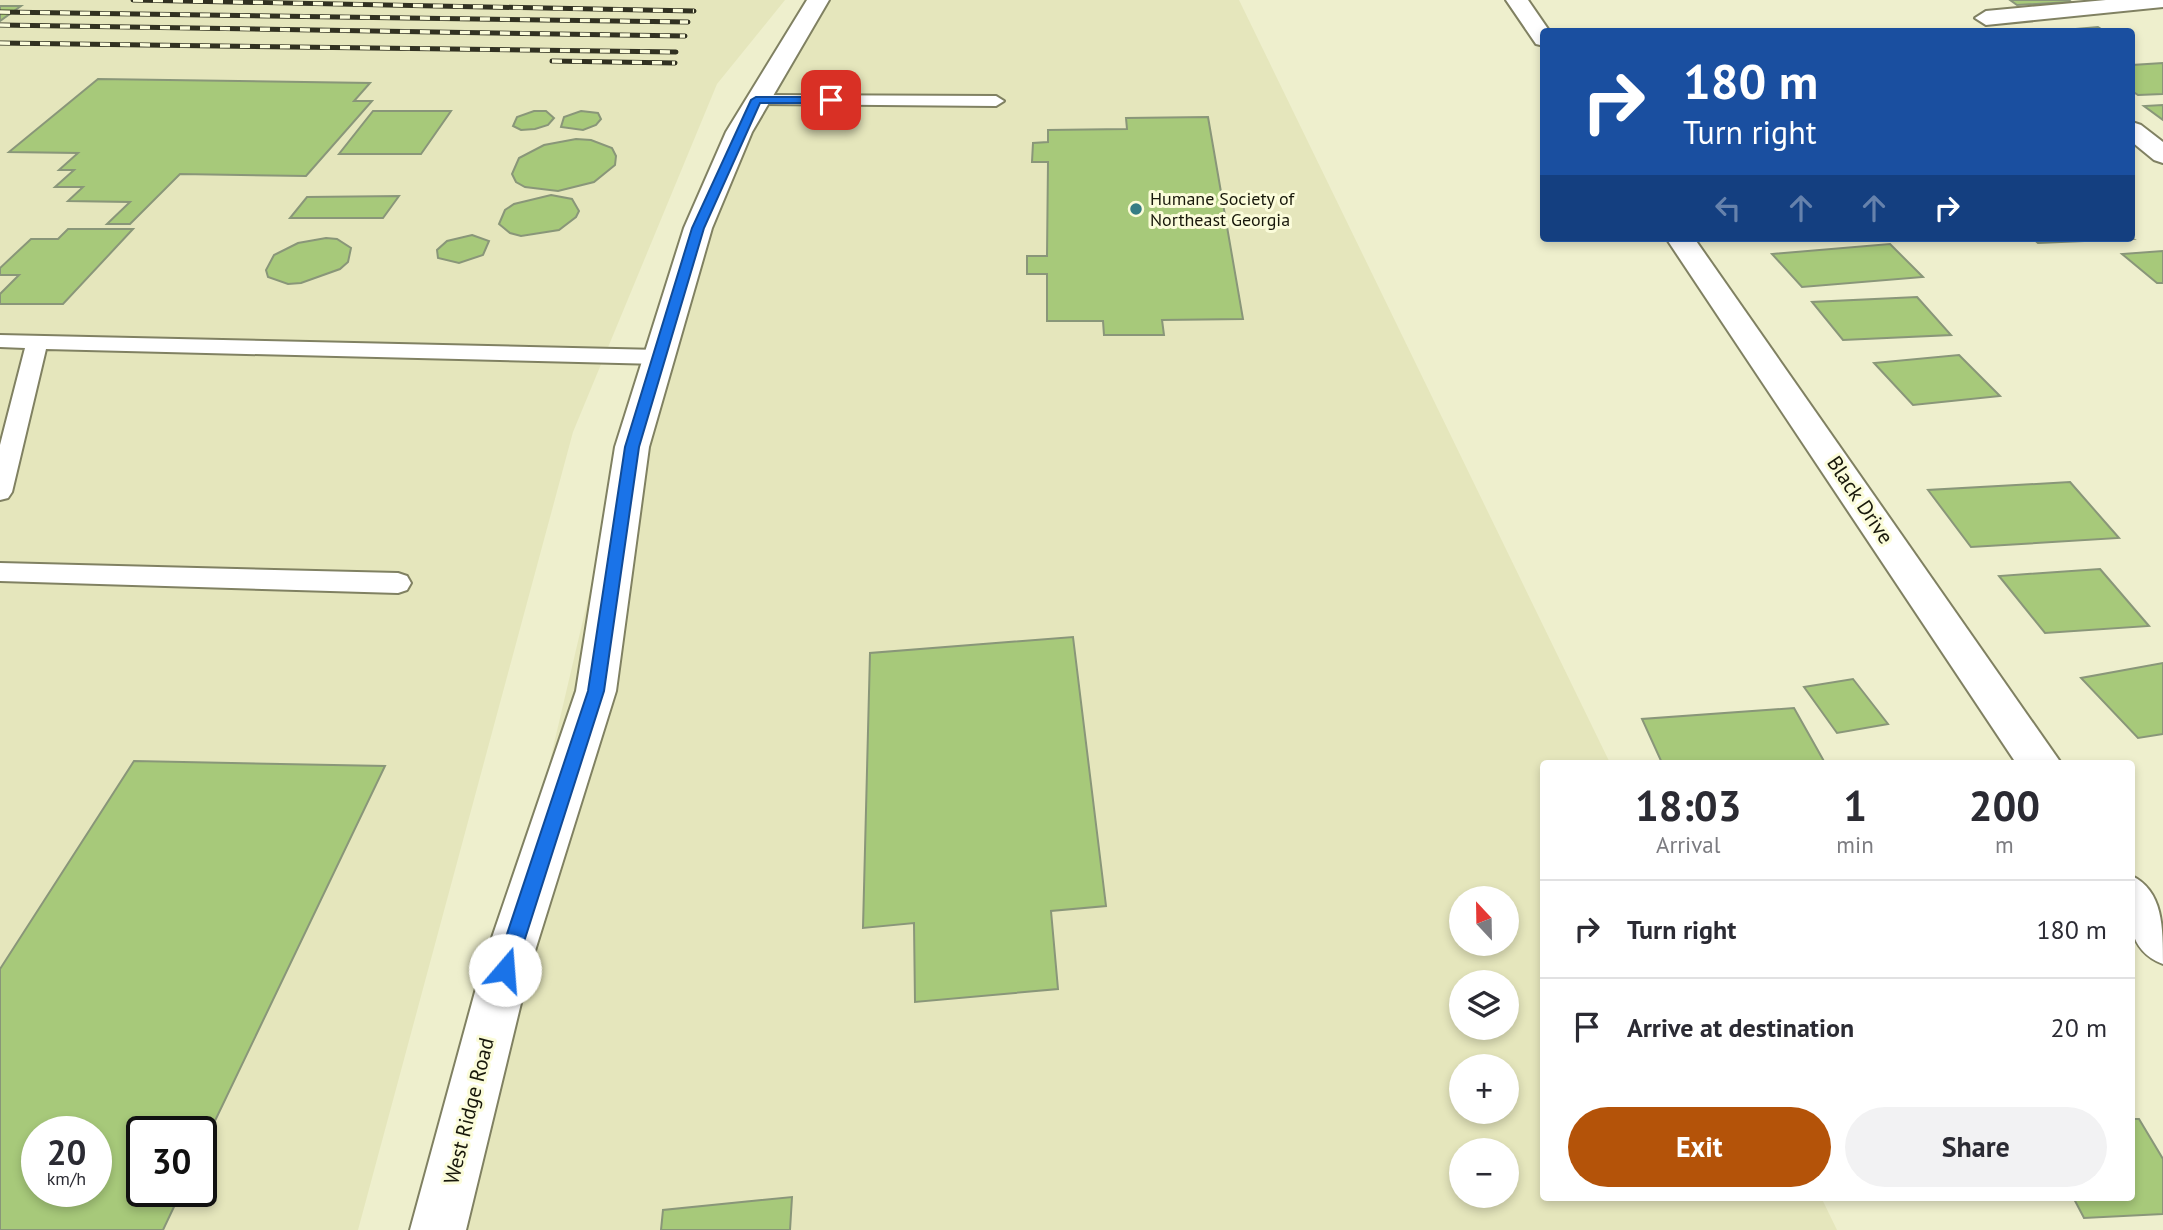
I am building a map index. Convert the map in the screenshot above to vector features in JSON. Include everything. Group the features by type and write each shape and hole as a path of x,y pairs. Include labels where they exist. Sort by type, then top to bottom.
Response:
{"street":[{"name":"West Ridge Road","path":"438,1230 505,970 596,691 632,447 698,228 756,100 818,0"},
{"path":"1517,0 1540,33"},
{"path":"1999,28 1979,12 2163,1"},
{"path":"2135,132 2163,155"},
{"name":"Black Drive","path":"1683,242 2038,760"},
{"path":"2135,901 2163,943"}],"lane":[{"path":"756,100 996,100"},
{"path":"0,341 659,356"},
{"path":"0,492 37,342"},
{"path":"0,572 398,583"}],"shaded area":[{"path":"0,0 785,0 717,84 573,432 358,1230 0,1230"},
{"path":"824,0 1239,0 1609,760 1540,760 1540,1201 1823,1201 1837,1230 440,1230 617,475 714,199"}],"building":[{"path":"2010,0 2069,0 2071,2 2017,5"},
{"path":"0,6 21,6 0,21"},
{"path":"2163,63 2163,94 2135,93 2135,65"},
{"path":"98,79 370,83 354,101 372,101 306,176 180,174 130,224 107,224 130,202 68,201 83,187 55,187 74,170 59,170 78,153 9,152"},
{"path":"2163,105 2163,120 2144,106"},
{"path":"373,111 451,111 421,154 339,154"},
{"path":"534,111 546,111 554,118 548,125 535,129 521,130 513,126 517,117"},
{"path":"581,111 598,113 601,119 596,125 583,130 561,127 564,117"},
{"name":"Humane Society of Northeast Georgia","path":"1208,117 1243,319 1162,320 1164,335 1104,335 1103,321 1047,321 1047,274 1027,274 1027,256 1047,256 1048,162 1032,162 1033,143 1048,142 1048,130 1127,129 1126,118"},
{"path":"576,139 591,140 612,148 616,156 615,165 594,182 558,191 525,187 516,182 512,174 519,158 544,145"},
{"path":"551,195 572,199 579,211 576,217 559,230 521,236 510,233 499,224 505,210 514,204"},
{"path":"399,196 383,218 290,218 307,197"},
{"path":"68,229 133,229 63,304 0,304 0,294 19,275 0,275 0,268 31,239 58,239"},
{"path":"472,235 489,241 483,255 459,263 438,258 437,250 447,241"},
{"path":"326,238 337,239 351,248 348,262 340,269 301,283 288,284 268,277 266,270 274,255 298,243"},
{"path":"1890,244 1923,277 1802,287 1772,254"},
{"path":"2163,251 2163,283 2157,283 2122,254"},
{"path":"1917,297 1951,335 1843,340 1812,302"},
{"path":"1959,355 2000,396 1913,405 1874,363"},
{"path":"2070,482 2119,538 1971,547 1928,490"},
{"path":"2100,569 2149,626 2045,633 1999,576"},
{"path":"1073,637 1106,906 1051,911 1058,989 915,1002 914,923 863,928 870,653"},
{"path":"2163,663 2163,734 2138,738 2081,678"},
{"path":"1853,679 1888,724 1837,733 1804,687"},
{"path":"1794,708 1823,760 1661,760 1642,719"},
{"path":"134,761 385,766 217,1117 126,1116 126,1207 174,1207 163,1230 0,1230 0,969"},
{"path":"2135,1119 2139,1119 2163,1159 2163,1214 2084,1218 2075,1201 2135,1201"},
{"path":"792,1197 790,1230 661,1230 663,1210"}],"railway":[{"path":"133,0 694,11"},
{"path":"0,12 688,22"},
{"path":"0,25 685,36"},
{"path":"0,43 676,52"},
{"path":"552,61 675,63"}],"place":[{"name":"Humane Society of Northeast Georgia","path":"1136,209"}],"route":[{"path":"505,970 596,691 632,447 698,228 718,178 756,100 831,100"}]}
